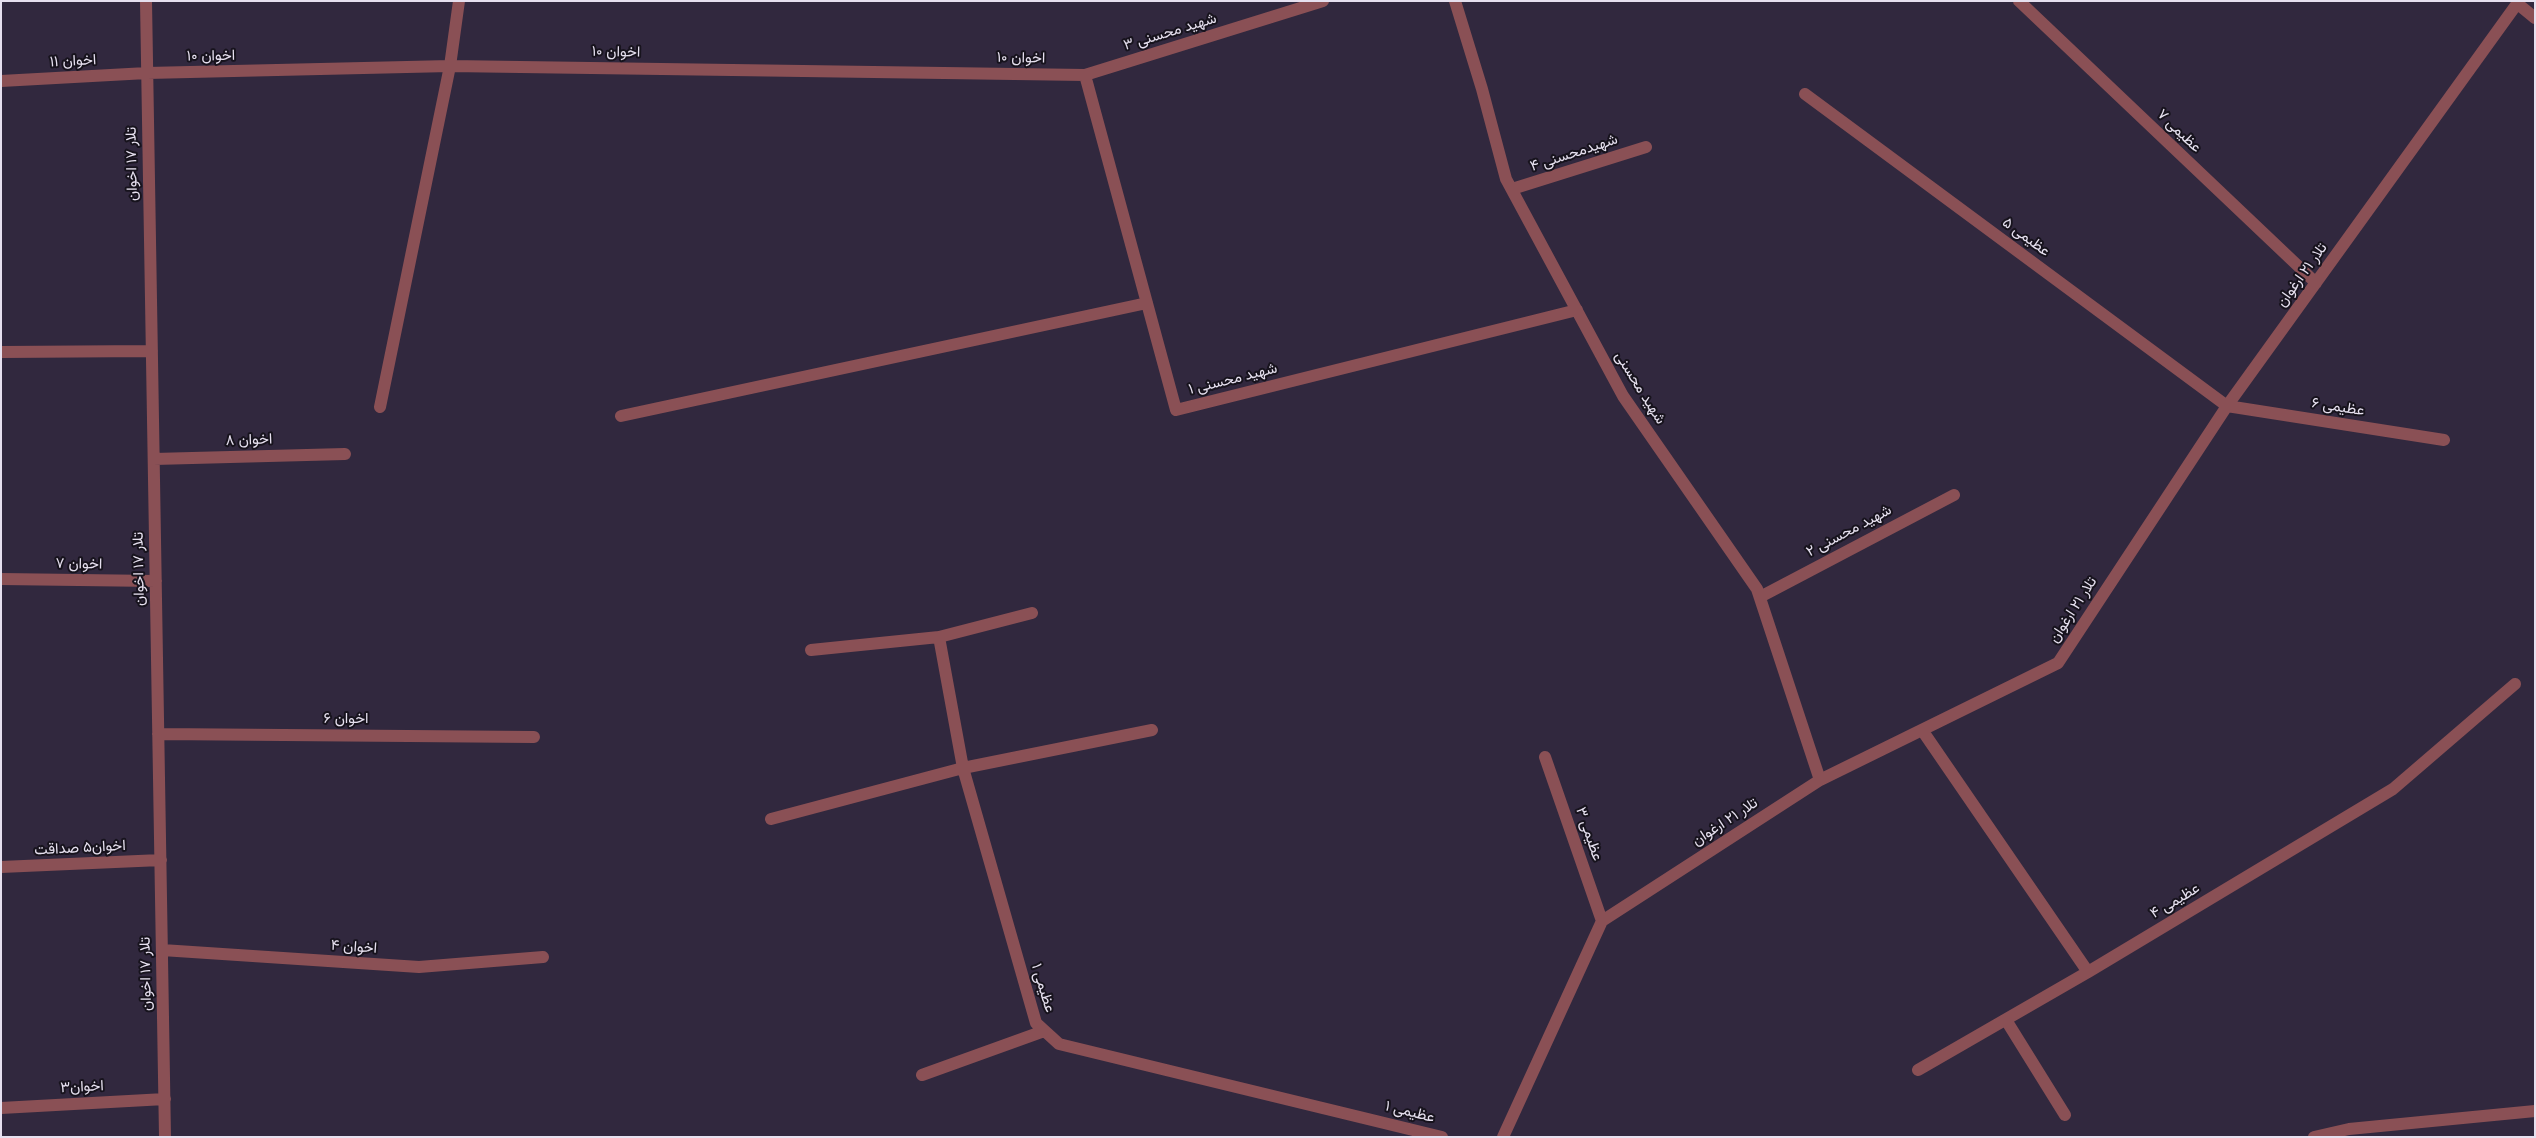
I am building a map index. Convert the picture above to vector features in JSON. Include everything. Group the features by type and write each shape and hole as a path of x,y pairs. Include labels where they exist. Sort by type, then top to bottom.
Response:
{"street":[{"name":"تلار ۱۷ اخوان","path":"146,1 165,1137"},
{"path":"380,407 450,66 459,1"},
{"name":"شهید محسنی ۳","path":"1084,75 1323,1"},
{"name":"شهید محسنی","path":"1455,1 1482,89 1506,179 1623,396 1757,589 1820,780"},
{"name":"عظیمی ۷","path":"2020,1 2316,283"},
{"path":"2519,3 2535,18"},
{"name":"تلار ۲۱ ارغوان","path":"1602,920 1820,780 2058,663 2227,406 2519,3"},
{"name":"اخوان ۱۰","path":"147,73 450,66 1084,75"},
{"name":"اخوان ۱۱","path":"1,81 147,73"},
{"name":"شهید محسنی ۱","path":"1084,75 1176,410 1576,310"},
{"name":"عظیمی ۵","path":"1805,94 2227,406"},
{"name":"شهیدمحسنی ۴","path":"1512,189 1646,147"},
{"path":"621,416 1147,303"},
{"path":"1,352 152,351"},
{"name":"عظیمی ۶","path":"2227,406 2444,440"},
{"name":"اخوان ۸","path":"154,459 345,454"},
{"name":"شهید محسنی ۲","path":"1760,597 1954,495"},
{"name":"اخوان ۷","path":"1,579 156,581"},
{"path":"811,650 939,637 1032,612"},
{"name":"عظیمی ۱","path":"939,637 963,768 1036,1023 1044,1031 1059,1044 1442,1137"},
{"name":"عظیمی ۴","path":"1918,1070 2088,972 2394,789 2515,684"},
{"path":"771,819 963,768 1152,730"},
{"path":"1922,730 2088,972"},
{"name":"اخوان ۶","path":"158,734 534,737"},
{"name":"عظیمی ۳","path":"1545,757 1602,920"},
{"name":"اخوان۵ صداقت","path":"1,867 161,860"},
{"path":"1503,1137 1602,920"},
{"name":"اخوان ۴","path":"162,950 419,967 543,957"},
{"path":"2006,1020 2065,1115"},
{"path":"922,1074 1044,1031"},
{"name":"اخوان۳","path":"1,1108 164,1099"},
{"path":"2314,1137 2535,1111"}]}
